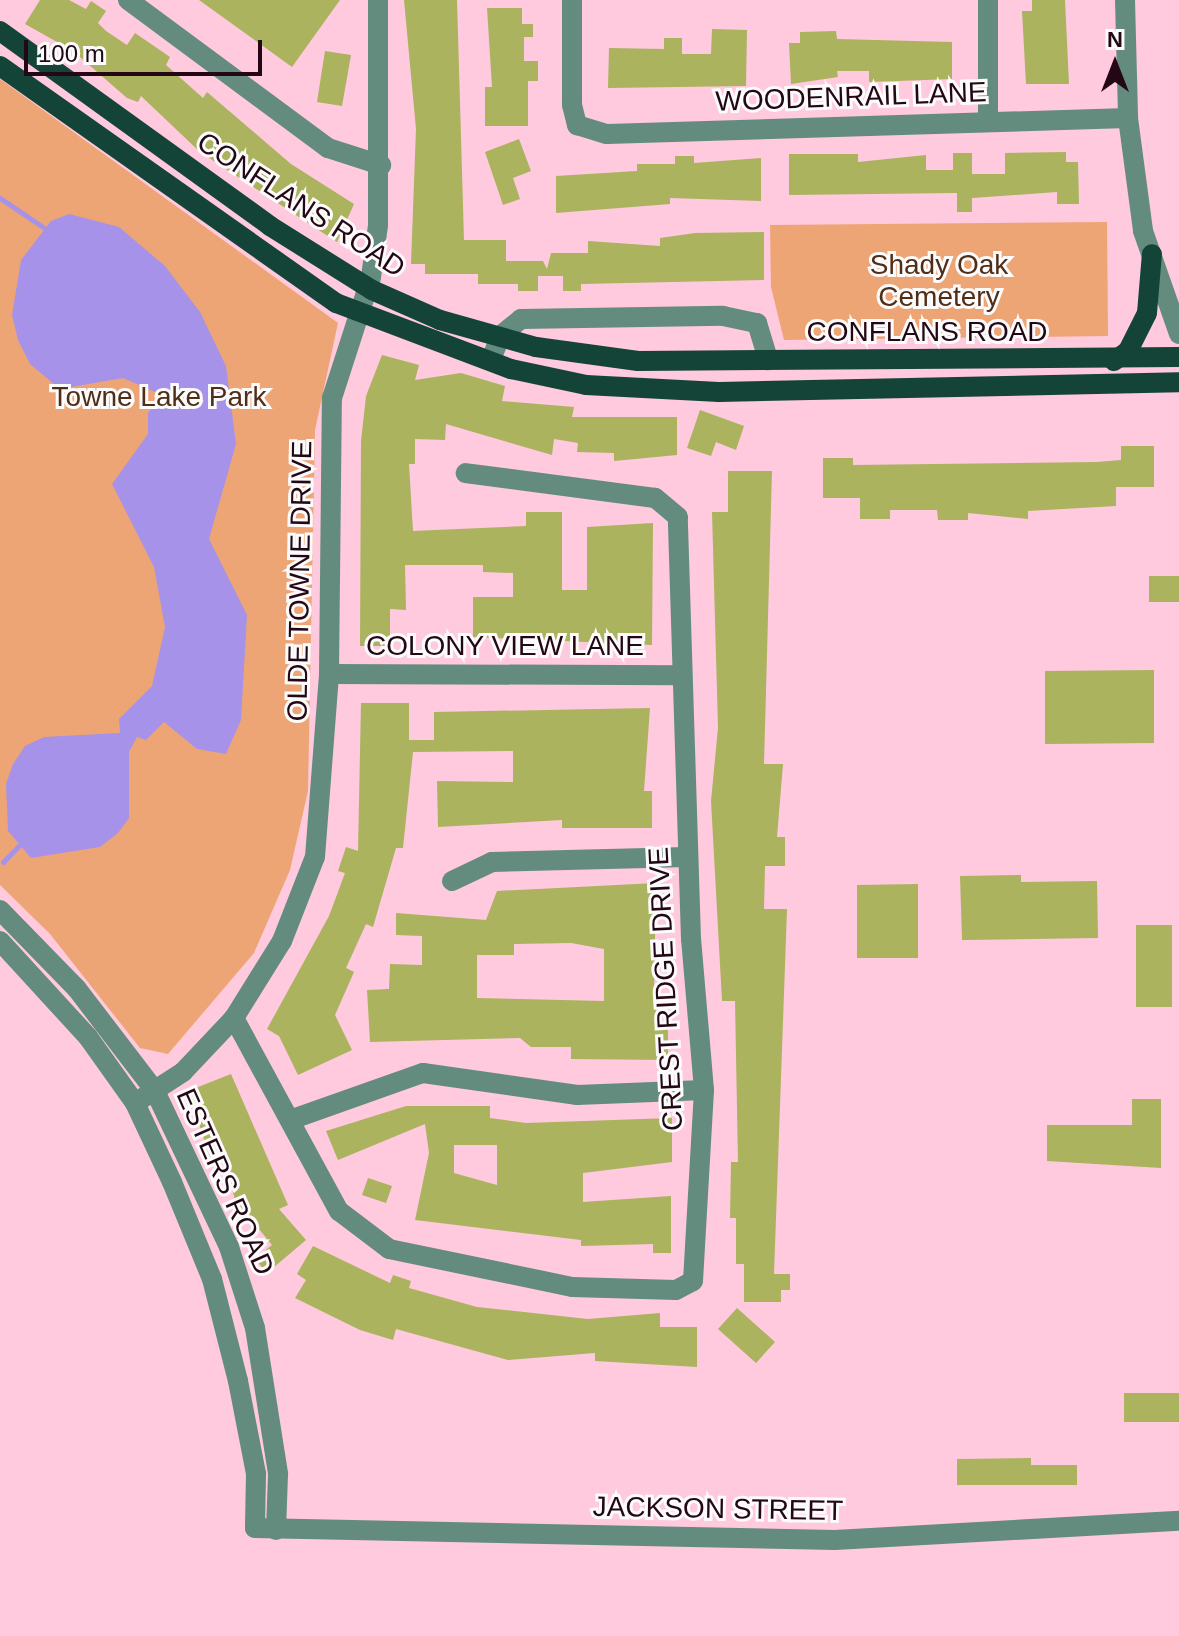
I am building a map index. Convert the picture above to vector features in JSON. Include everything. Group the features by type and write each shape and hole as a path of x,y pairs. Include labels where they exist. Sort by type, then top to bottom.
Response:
{"main road":[{"name":"CONFLANS ROAD","path":"0,31 367,287 500,336 638,361 1114,361 1179,357"},
{"name":"CONFLANS ROAD","path":"0,66 208,219 356,315 558,380 635,389 998,391 1179,382"},
{"path":"1114,361 1128,351 1147,313 1152,254"}],"street":[{"path":"128,0 328,148 381,165"},
{"name":"OLDE TOWNE DRIVE","path":"135,1103 155,1091 234,1018 282,941 315,857 329,674 332,398 367,287 381,165 378,0"},
{"name":"WOODENRAIL LANE","path":"572,0 577,125 607,134 988,119 1128,118"},
{"path":"988,0 988,119"},
{"path":"1125,0 1128,118 1152,254 1179,334"},
{"path":"491,360 500,336 521,319 742,317 757,323 768,360"},
{"name":"CREST RIDGE DRIVE","path":"234,1018 339,1211 389,1249 572,1287 676,1290 693,1281 704,1090 687,857 681,675 681,532 678,517 655,498 466,473"},
{"name":"COLONY VIEW LANE","path":"329,674 681,675"},
{"path":"452,881 492,862 687,857"},
{"name":"ESTERS ROAD","path":"0,910 77,989 155,1091 229,1247 255,1328 278,1474 276,1530"},
{"name":"ESTERS ROAD","path":"0,941 88,1037 135,1103 212,1279 256,1474 255,1528"},
{"path":"290,1120 423,1073 577,1095 704,1090"},
{"name":"JACKSON STREET","path":"255,1528 835,1540 1179,1521"}],"green space":[{"name":"Towne Lake Park","path":"0,79 338,323 315,430 308,791 290,870 254,953 168,1054 140,1048 50,934 0,885"},
{"name":"Shady Oak Cemetery","path":"1107,222 1108,336 784,340 771,287 770,225"}],"shaded area":[{"path":"69,214 119,227 165,266 200,312 226,366 236,444 209,539 247,615 241,720 226,754 197,749 164,722 146,740 137,737 129,752 129,818 118,833 100,847 31,858 8,831 6,784 13,764 25,746 44,737 120,733 119,719 152,686 165,627 154,567 112,484 148,434 148,413 162,395 123,378 60,389 30,364 18,340 12,315 21,260 51,221"}],"building":[{"path":"40,0 69,0 86,9 91,1 106,11 98,23 106,31 127,45 135,33 170,57 166,65 203,98 207,92 291,164 354,204 337,242 200,152 141,96 138,102 127,98 73,51 25,24"},
{"path":"199,0 340,0 292,67"},
{"path":"404,0 457,0 464,240 506,240 506,261 543,261 547,269 551,253 588,253 588,241 660,246 660,238 695,233 764,232 764,280 581,284 581,291 563,291 563,276 538,276 538,291 518,291 518,284 478,284 478,274 425,274 425,264 411,264 416,129"},
{"path":"1032,0 1065,0 1069,84 1026,84 1022,11 1032,11"},
{"path":"487,8 522,8 522,24 533,24 533,37 524,37 524,61 538,61 538,81 528,81 528,126 485,126 485,87 492,87"},
{"path":"712,29 747,30 746,86 608,88 609,48 664,49 664,38 682,38 682,54 711,54"},
{"path":"836,31 837,39 952,42 952,79 869,82 869,71 837,71 838,77 791,84 789,43 800,43 800,32"},
{"path":"325,51 351,55 342,106 317,102"},
{"path":"519,139 531,171 513,178 520,199 503,205 485,152"},
{"path":"1066,152 1066,162 1078,162 1079,204 1057,204 1057,192 972,198 972,212 957,212 957,193 789,195 789,154 858,154 858,162 926,155 926,170 953,170 953,153 972,153 972,174 1005,174 1005,153"},
{"path":"675,156 694,156 694,163 761,158 761,201 670,198 670,204 556,213 556,176 637,171 637,164 675,164"},
{"path":"382,355 419,365 415,380 461,373 505,386 502,401 574,407 572,417 677,417 677,455 614,461 614,453 577,452 578,443 554,439 552,455 446,424 445,440 415,439 415,464 409,464 413,531 526,526 526,512 562,512 562,590 587,590 587,527 653,523 652,645 473,637 473,597 513,597 513,573 483,572 483,565 405,565 406,610 390,609 390,646 360,646 361,441 366,396"},
{"path":"700,410 744,426 736,450 716,442 711,456 687,448"},
{"path":"1121,446 1154,446 1154,487 1116,487 1116,506 1028,511 1028,519 968,513 968,520 938,520 937,510 890,510 890,519 860,519 860,498 823,498 823,458 853,458 853,465 1097,462 1121,460"},
{"path":"728,471 772,471 764,764 783,764 777,837 785,837 785,866 765,866 764,909 787,909 774,1274 790,1274 790,1290 781,1290 781,1302 744,1302 744,1264 736,1264 736,1218 730,1218 731,1162 738,1162 735,1001 722,1001 711,801 718,728 712,512 728,512"},
{"path":"1149,576 1179,576 1179,602 1149,602"},
{"path":"1154,670 1154,743 1045,744 1045,671"},
{"path":"361,703 409,703 409,740 434,740 434,712 650,708 644,791 652,791 652,828 562,828 562,820 438,827 437,781 513,782 513,751 413,752 403,848 396,848 373,927 366,924 346,968 354,972 335,1015 352,1050 298,1075 279,1036 267,1029 329,916 345,873 338,871 346,847 358,851"},
{"path":"1021,875 1021,882 1097,881 1098,938 962,940 960,876"},
{"path":"656,883 654,996 659,1029 668,1029 668,1060 571,1059 571,1047 531,1047 520,1038 370,1042 367,990 389,989 390,964 422,965 422,936 396,935 396,913 486,920 497,891","holes":["571,943 604,949 604,1001 477,998 477,955 514,955 514,944"]},
{"path":"918,884 918,958 857,958 857,885"},
{"path":"1136,925 1172,925 1172,1007 1136,1007"},
{"path":"231,1074 288,1205 279,1209 306,1240 267,1273 255,1259 272,1245 235,1200 223,1152 210,1157 188,1091"},
{"path":"1132,1099 1161,1099 1161,1168 1047,1161 1047,1125 1132,1125"},
{"path":"406,1106 490,1106 490,1118 526,1123 672,1118 672,1162 583,1173 583,1202 671,1196 671,1253 653,1253 653,1244 581,1246 581,1240 415,1220 429,1153 425,1124 338,1160 326,1131","holes":["454,1145 497,1145 497,1185 454,1173"]},
{"path":"368,1178 392,1186 386,1203 362,1195"},
{"path":"313,1246 390,1283 393,1275 411,1281 409,1288 477,1307 588,1319 660,1313 660,1327 697,1327 697,1367 595,1361 595,1353 508,1360 396,1329 393,1340 360,1330 295,1298 306,1280 297,1274"},
{"path":"737,1308 775,1342 756,1363 718,1329"},
{"path":"1124,1393 1179,1393 1179,1422 1124,1422"},
{"path":"1031,1458 1031,1465 1077,1465 1077,1485 957,1485 957,1459"}],"waterway":[{"path":"0,198 49,231"},
{"path":"3,862 23,841"}]}
